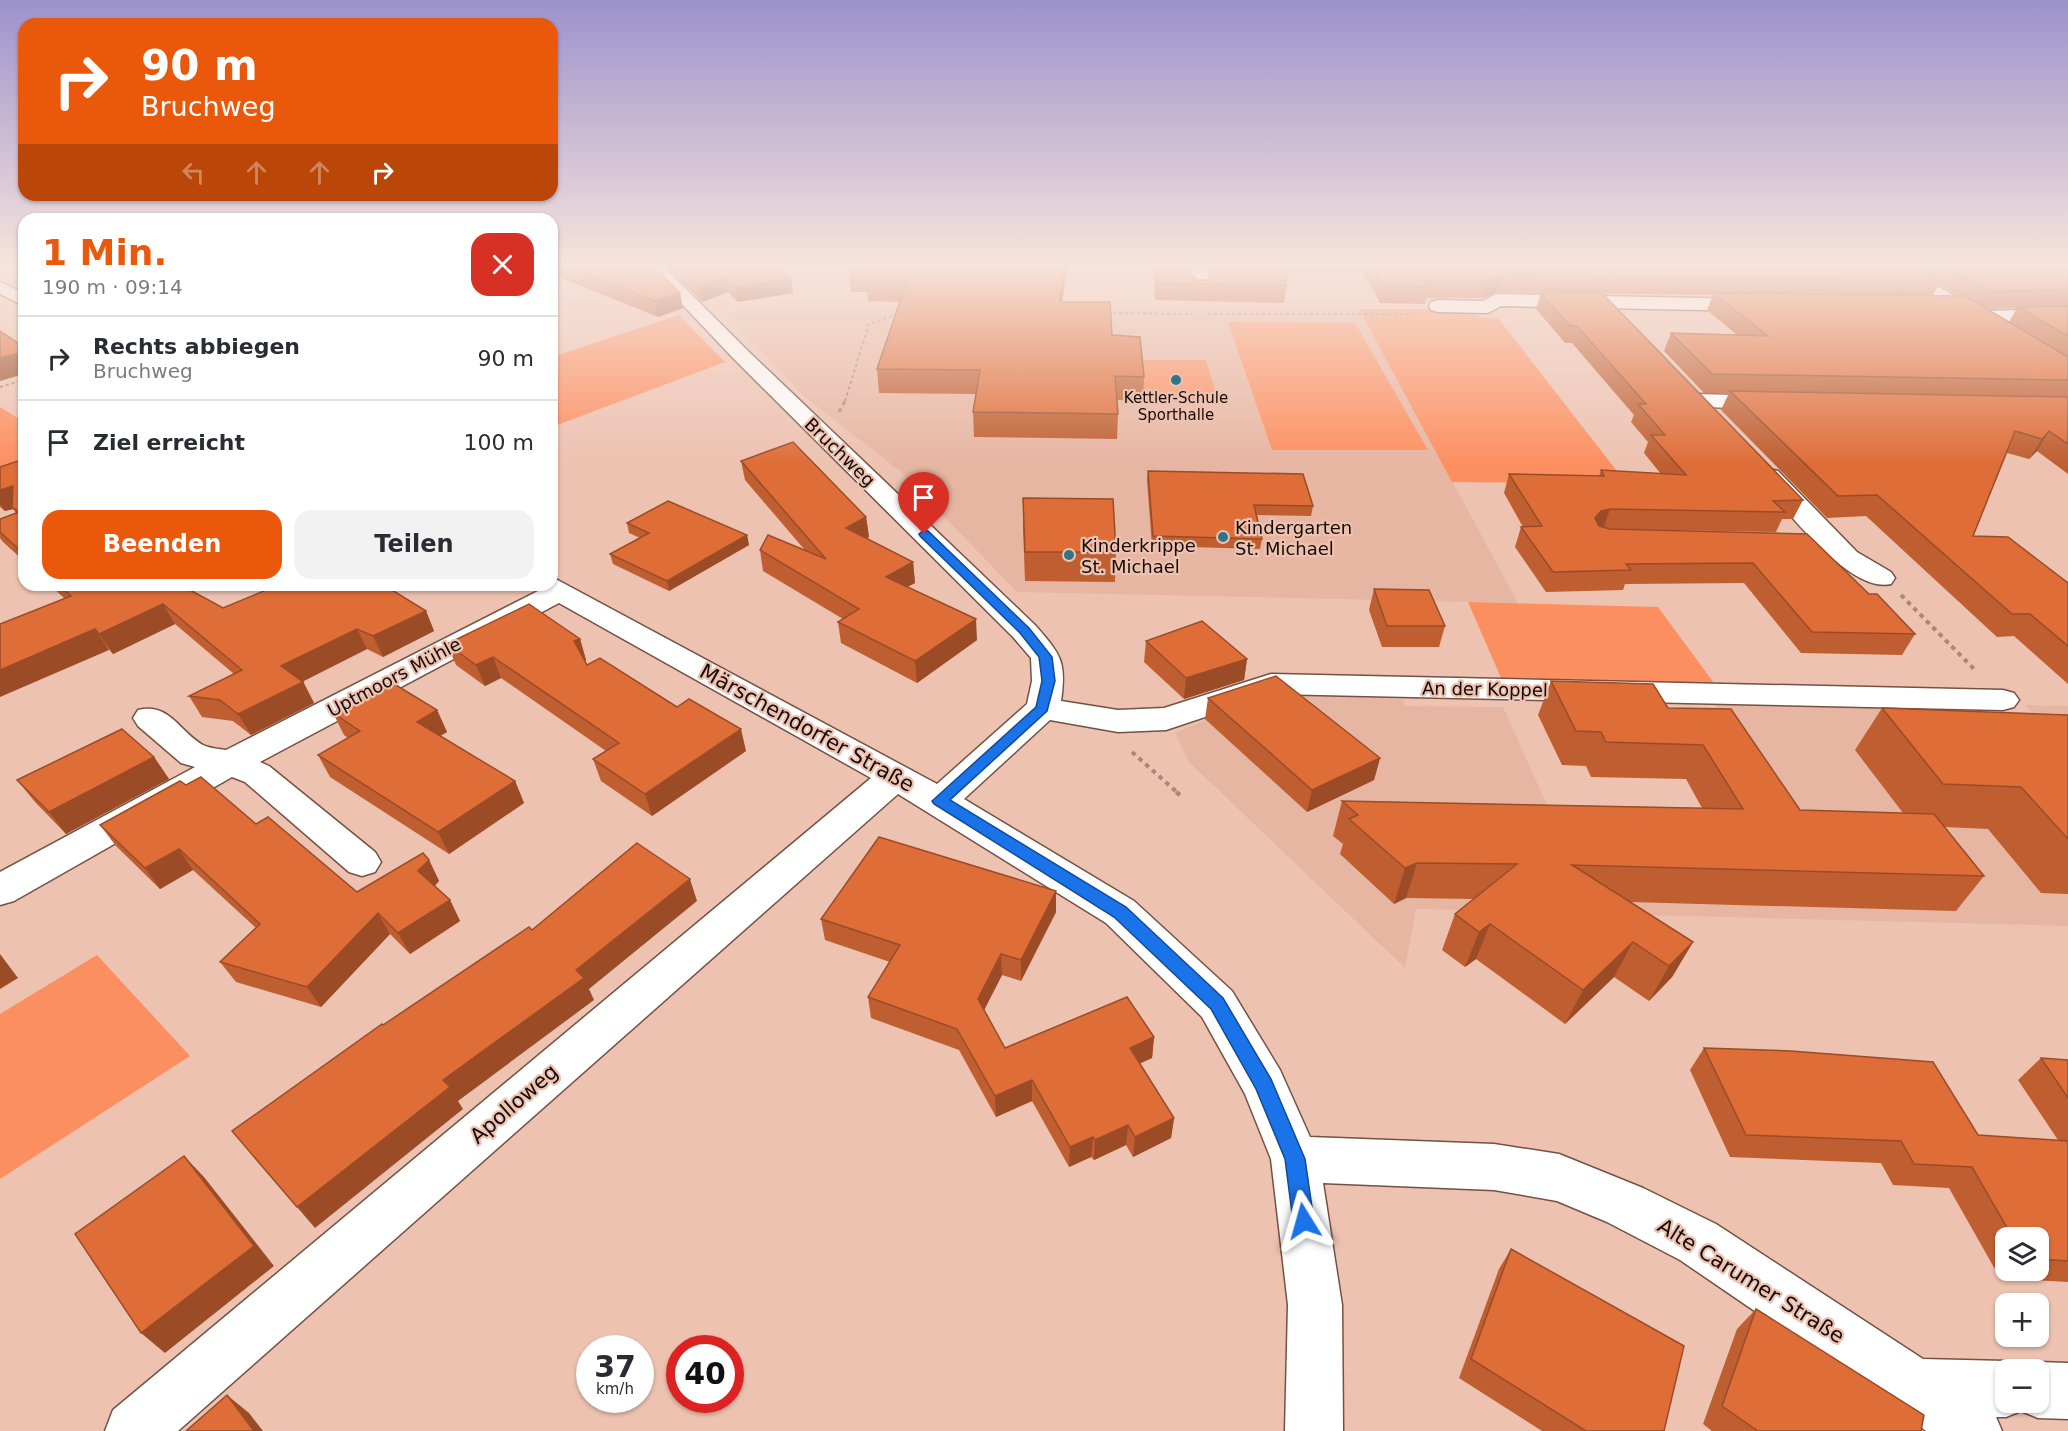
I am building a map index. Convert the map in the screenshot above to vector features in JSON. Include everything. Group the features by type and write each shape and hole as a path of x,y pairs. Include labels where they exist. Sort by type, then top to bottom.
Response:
{"street":[{"name":"Bruchweg","path":"719,332 1024,631 1046,657 1048,681 1043,708"},
{"path":"2000,332 2007,336"},
{"path":"1722,427 1690,393 1794,403"},
{"path":"1754,460 1847,558 1881,578"},
{"path":"1800,544 1834,544"},
{"name":"Märschendorfer Straße","path":"558,590 940,801 1120,912 1217,1004 1264,1085 1295,1159 1315,1305 1314,1431"},
{"name":"Uptmoors Mühle","path":"0,890 548,591"},
{"name":"An der Koppel","path":"1043,708 1118,721 1166,719 1270,684 2003,700"},
{"path":"940,801 1043,708"},
{"path":"150,718 193,755 230,763 257,774 362,862"},
{"name":"Apolloweg","path":"134,1431 895,777"},
{"name":"Alte Carumer Straße","path":"1295,1159 1494,1167 1559,1178 1625,1205 1698,1242 1915,1387 1973,1431"},
{"path":"1915,1387 1995,1389"},
{"path":"2049,1390 2068,1391"}],"path":[{"path":"824,437 844,405 866,332"},
{"path":"0,387 18,382"},
{"path":"1910,604 2003,700"},
{"path":"1118,721 1130,750 1180,795"}],"shaded area":[{"path":"628,332 695,332 725,362 558,425 558,355"},
{"path":"743,332 1371,332 1518,603 1017,592 901,472 805,397"},
{"path":"1231,332 1360,332 1428,450 1272,450"},
{"path":"1371,332 1509,332 1627,484 1452,482"},
{"name":"Kettler-Schule Sporthalle","path":"1138,360 1206,360 1219,403 1143,401"},
{"path":"0,407 18,418 18,478 0,483"},
{"path":"1468,602 1658,607 1714,683 1501,678"},
{"path":"1272,692 1403,699 1405,706 1503,707 1552,816 1794,821 1714,704 1915,707 1986,748 2067,749 2025,705 2068,706 2068,926 1416,909 1405,968 1189,762 1175,733"},
{"path":"97,955 190,1056 0,1179 0,1014"}],"building":[{"path":"1,332 18,343 18,354 0,358"},
{"path":"890,332 1112,332 1112,335 1140,337 1144,377 1115,376 1118,414 973,412 980,370 877,369"},
{"path":"1582,332 1640,332 1803,500 1773,501 1785,512 1610,509 1601,511 1595,518 1599,526 1610,529 1807,534 1869,594 1877,594 1915,634 1812,632 1753,563 1626,564 1631,570 1553,572 1521,527 1542,526 1509,474 1604,476 1601,470 1686,475 1651,435 1665,435 1638,404 1646,404"},
{"path":"1763,332 2025,332 2068,357 2068,380 1712,374 1671,333 1768,336"},
{"path":"1730,391 2068,397 2068,444 2049,431 2042,439 2015,431 1973,536 2008,537 2068,583 2068,646 2030,614 2012,614 1877,495 1838,496"},
{"path":"793,442 866,517 846,528 913,562 886,577 976,619 915,661 838,622 859,609 760,550 768,535 826,559 741,461"},
{"path":"18,461 18,511 12,507 13,486 0,490 0,467"},
{"name":"Kindergarten St. Michael","path":"1148,471 1303,474 1313,506 1254,505 1262,539 1153,536"},
{"path":"1023,498 1113,499 1116,552 1025,552"},
{"path":"668,501 747,535 667,581 610,554 649,533 627,523"},
{"path":"18,512 18,548 0,532 0,519"},
{"path":"1374,589 1429,590 1445,626 1387,626"},
{"path":"66,591 192,591 223,608 264,591 394,591 426,611 373,636 357,629 281,666 303,682 238,714 220,700 189,696 242,670 163,604 99,634 95,629 0,670 0,624 71,596"},
{"path":"529,604 580,639 574,641 587,665 600,658 677,707 689,699 741,729 645,794 593,759 619,743 493,657 476,665 447,644"},
{"path":"1202,621 1247,659 1186,678 1146,641"},
{"path":"1276,676 1380,758 1312,790 1208,698"},
{"path":"1551,681 1653,684 1668,708 1731,709 1800,810 1934,814 1984,876 1572,865 1693,942 1669,966 1633,942 1583,990 1490,924 1479,932 1455,914 1517,864 1417,863 1405,868 1349,819 1358,815 1342,801 1743,809 1703,745 1606,742 1601,732 1576,731"},
{"path":"391,682 437,710 417,722 515,781 438,832 318,755 360,731 333,713"},
{"path":"1882,708 2068,715 2068,839 2021,787 1943,784"},
{"path":"122,729 154,757 49,812 17,780"},
{"path":"201,777 256,824 268,817 357,892 423,853 429,860 418,871 450,900 398,933 378,913 307,987 220,962 260,924 179,849 145,868 100,825 180,781 186,785"},
{"path":"879,837 1056,891 1021,960 1001,954 978,999 1005,1048 1127,997 1154,1037 1130,1048 1174,1118 1135,1137 1128,1125 1095,1140 1093,1137 1070,1147 1032,1080 995,1096 957,1029 868,997 900,945 821,919"},
{"path":"637,843 690,879 576,970 584,978 443,1080 450,1087 297,1207 232,1131 382,1024 529,927 532,930"},
{"path":"1704,1048 1791,1051 1933,1062 1978,1135 2068,1141 2068,1261 2049,1260 2049,1227 2007,1227 1972,1167 1914,1164 1901,1141 1746,1135"},
{"path":"2041,1058 2068,1060 2068,1098"},
{"path":"184,1156 254,1246 141,1333 75,1234"},
{"path":"1511,1249 1684,1346 1664,1431 1586,1431 1471,1359"},
{"path":"1756,1309 1924,1415 1921,1431 1758,1431 1722,1406"},
{"path":"227,1395 254,1431 186,1431"}],"place":[{"name":"Kettler-Schule Sporthalle","path":"1176,380"},
{"name":"Kindergarten St. Michael","path":"1223,537"},
{"name":"Kinderkrippe St. Michael","path":"1069,555"}],"route":[{"path":"924,534 1024,631 1046,657 1048,681 1043,708 940,801 1120,912 1217,1004 1264,1085 1295,1159 1304,1221"}]}
